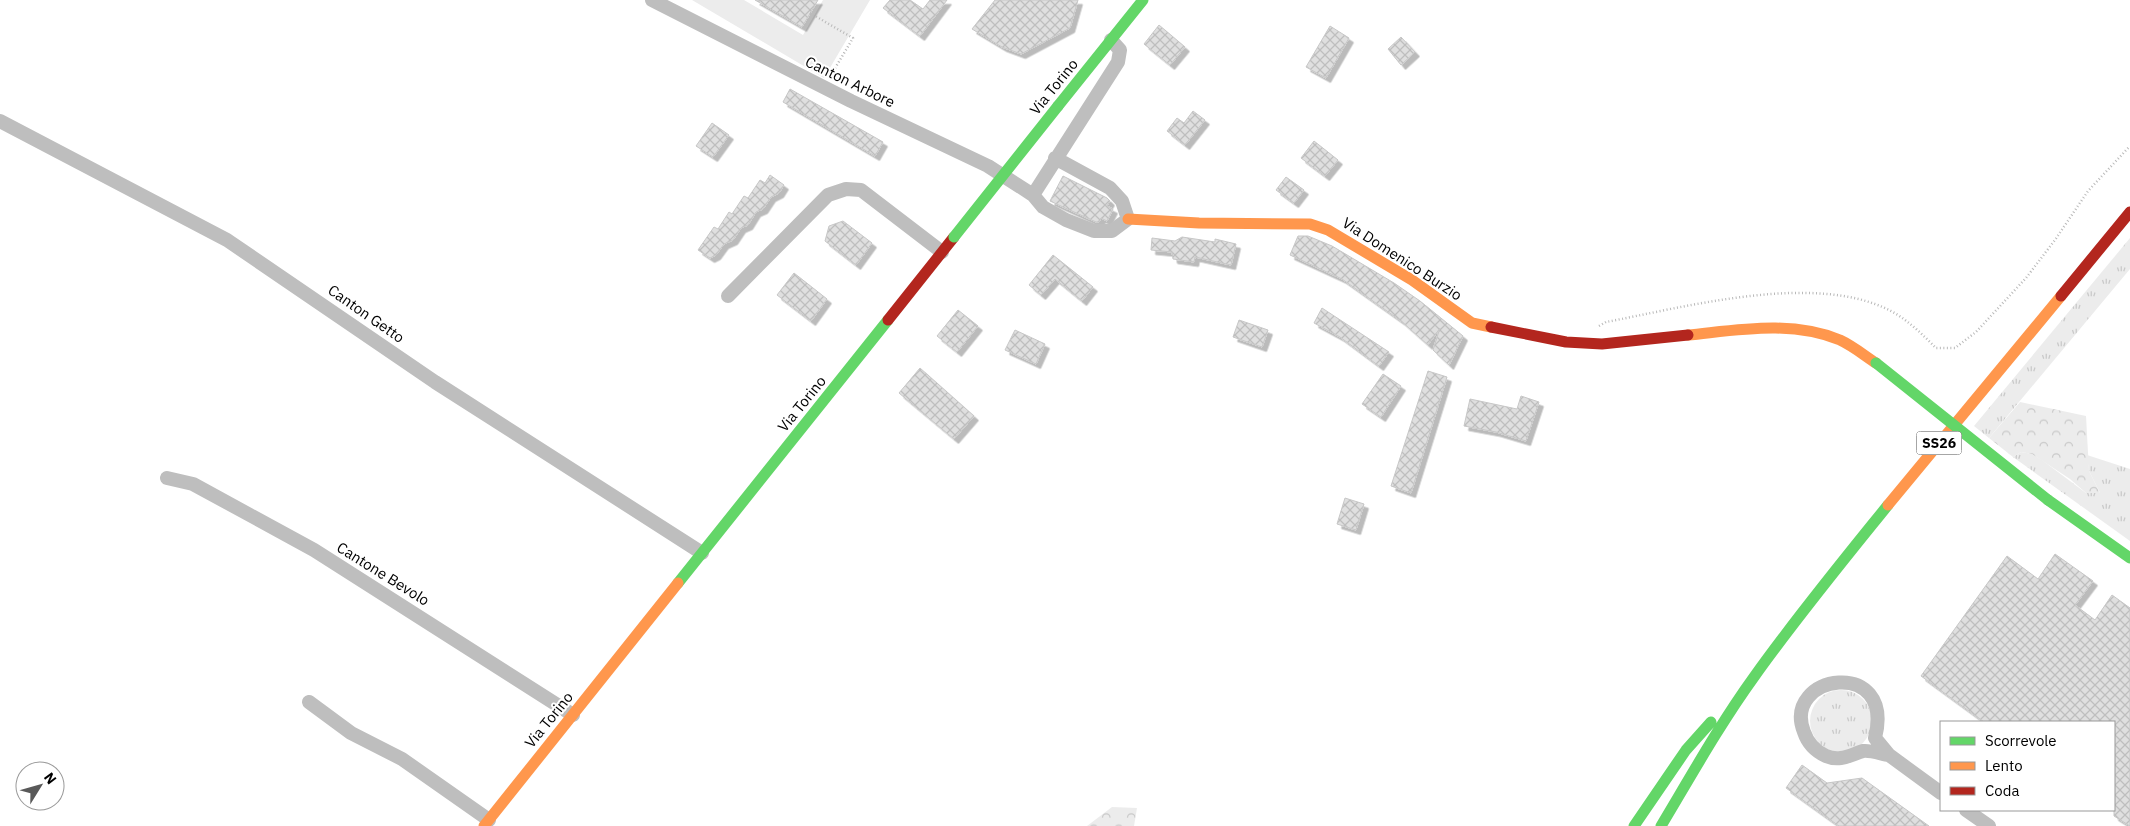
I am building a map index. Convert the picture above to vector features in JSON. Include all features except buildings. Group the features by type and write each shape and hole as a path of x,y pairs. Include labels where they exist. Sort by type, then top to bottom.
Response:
{"street":[{"name":"Canton Arbore","path":"652,0 851,101 988,166 1033,195 1043,207 1058,216 1094,231 1112,231 1128,219"},
{"name":"Via Torino","path":"487,823 1143,0"},
{"path":"1033,195 1118,62 1120,50 1111,40"},
{"name":"Canton Getto","path":"0,121 227,240 435,382 702,553"},
{"path":"1055,158 1110,188 1122,201 1128,219"},
{"path":"728,296 810,210 828,195 838,190 855,188 861,190 942,252"},
{"name":"SS26","path":"1661,826 1713,738 1753,678 1850,552 2130,212"},
{"name":"Via Domenico Burzio","path":"1128,219 1199,223 1310,224 1328,230 1412,280 1472,323 1566,342 1602,344 1761,328 1793,328 1819,332 1842,341 1876,363 2048,500 2130,558"},
{"name":"Cantone Bevolo","path":"167,478 193,484 314,550 573,715"},
{"path":"1634,826 1686,750 1753,678"},
{"path":"1889,756 1864,751 1847,758 1829,758 1816,751 1807,741 1802,726 1801,714 1807,699 1818,688 1834,682 1850,682 1865,690 1877,708 1879,721 1875,738 1889,756 1940,792"},
{"path":"309,702 351,733 402,759 487,823"},
{"path":"1967,811 1989,826"}],"path":[{"path":"810,13 853,38 832,73"},
{"path":"1598,326 1606,322 1702,304 1772,295 1815,294 1841,296 1873,303 1915,327 1936,348 1955,348 1976,332 2026,278 2055,240 2088,191 2130,146"}],"green space":[{"path":"692,0 744,0 803,35 823,0 870,0 824,78"},
{"path":"2130,238 2130,269 1989,438 1974,426"},
{"path":"2020,402 2086,416 2089,471 2100,493 2086,493 2070,479 2032,454 2021,452 2013,457 1989,438"},
{"path":"2021,452 2032,454 2042,460 2086,493 2100,493 2089,471 2087,455 2130,469 2130,541 2013,457"},
{"path":"1841,690 1858,695 1863,699 1867,704 1872,721 1867,738 1863,743 1858,747 1841,752 1824,747 1819,743 1815,738 1810,721 1815,704 1819,699 1824,695"},
{"path":"1112,807 1137,808 1134,826 1087,826"}],"traffic: fast":[{"path":"1058,106 1143,0"},
{"path":"954,237 1058,106"},
{"path":"678,583 888,320"},
{"path":"1876,363 2048,500"},
{"path":"2048,500 2130,558"},
{"path":"1661,826 1741,695 1803,612 1888,505"},
{"path":"1634,826 1686,750 1711,722"}],"traffic: slow":[{"path":"1128,219 1199,223 1310,224 1328,230 1412,280 1472,323 1491,327"},
{"path":"1888,505 2061,296"},
{"path":"1688,335 1765,328 1803,330 1840,340 1876,363"},
{"path":"484,826 678,583"}],"traffic: jam":[{"path":"2061,296 2130,212"},
{"path":"888,320 954,237"},
{"path":"1491,327 1566,342 1602,344 1688,335"}]}
